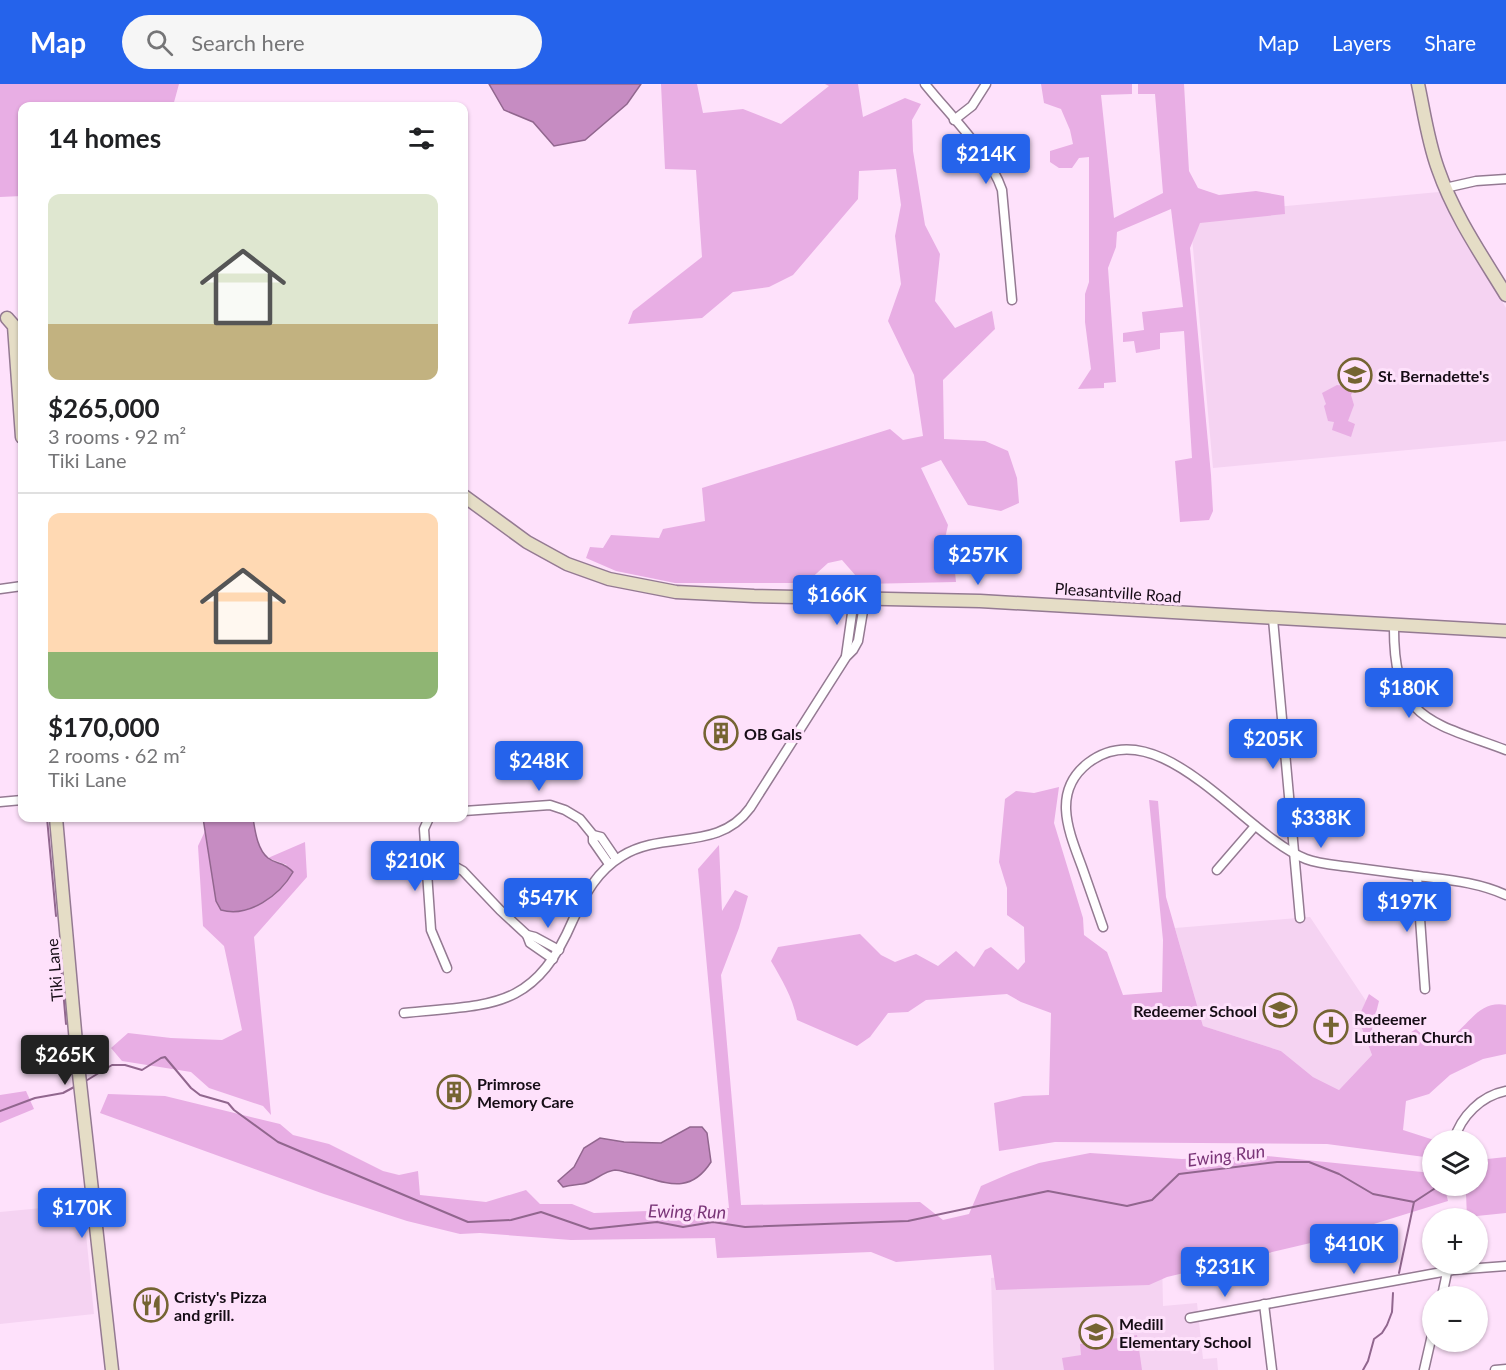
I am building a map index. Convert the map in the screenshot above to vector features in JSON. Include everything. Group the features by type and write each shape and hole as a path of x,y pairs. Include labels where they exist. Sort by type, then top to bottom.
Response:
{"main road":[{"path":"1418,84 1434,156 1445,188 1459,219 1506,295"},
{"path":"4,318 14,326 18,382"},
{"name":"Pleasantville Road","path":"468,499 547,554 567,564 609,579 687,593 1059,604 1273,619 1506,631"},
{"name":"Tiki Lane","path":"56,822 78,1065 112,1370"}],"street":[{"path":"924,84 988,162 1002,190 1012,300"},
{"path":"954,120 972,106 986,84"},
{"path":"1445,188 1476,181 1506,179"},
{"path":"0,589 18,587"},
{"path":"404,1013 467,1007 499,1001 525,988 546,969 553,959 584,896 596,878 613,862 647,844 708,836 727,829 740,820 858,641 860,599"},
{"path":"1273,619 1300,918"},
{"path":"1394,624 1394,655 1398,677 1402,688 1415,706 1434,723 1506,750"},
{"path":"1103,927 1065,815 1068,792 1073,780 1086,764 1106,753 1127,749 1150,754 1192,774 1221,795 1255,826 1295,854 1310,860 1475,884 1506,895"},
{"path":"0,802 18,800"},
{"path":"468,812 550,805 565,810 580,819 593,835 601,837 613,862"},
{"path":"427,822 424,829 431,930 447,968"},
{"path":"1217,870 1255,826"},
{"path":"426,863 454,866 463,871 527,935 530,943 553,959"},
{"path":"1417,876 1418,921 1425,989"},
{"path":"527,935 559,950"},
{"path":"1458,1130 1470,1110 1484,1099 1506,1091"},
{"path":"1488,1266 1506,1266"},
{"path":"1190,1318 1422,1272"},
{"path":"1264,1305 1272,1370"},
{"path":"1425,1370 1429,1352"},
{"path":"1495,1370 1506,1369"}],"shaded area":[{"path":"0,84 179,84 174,102 18,102 18,196 0,197"},
{"path":"489,84 641,84 627,104 585,140 554,146 533,122 504,110"},
{"path":"661,84 697,84 703,113 743,109 781,124 829,86 825,84 858,84 863,117 905,98 921,104 912,120 913,151 925,225 940,254 935,301 955,328 992,311 995,329 943,380 944,439 985,441 1008,451 1017,478 1019,503 1001,511 968,505 941,460 921,468 948,525 942,552 954,563 956,582 863,584 842,560 828,563 806,583 675,583 616,571 586,558 590,547 603,548 611,535 659,538 663,529 705,521 702,488 890,429 903,440 923,436 914,375 888,321 901,284 895,236 901,205 896,169 859,171 858,199 793,275 769,287 733,292 702,318 628,324 633,311 702,257 696,170 665,169"},
{"path":"1041,84 1132,84 1132,94 1101,95 1114,218 1163,193 1155,94 1138,94 1138,84 1184,84 1189,171 1198,188 1219,195 1256,191 1284,196 1285,214 1200,223 1190,248 1211,475 1213,511 1209,520 1180,522 1175,461 1192,458 1184,331 1160,333 1160,349 1136,353 1134,341 1123,342 1123,333 1144,330 1142,312 1183,307 1171,209 1117,232 1116,247 1108,268 1116,382 1104,383 1104,388 1078,389 1091,369 1085,322 1085,294 1089,282 1089,157 1079,158 1072,168 1059,168 1050,162 1050,151 1073,144 1061,109 1044,103"},
{"name":"St. Bernadette's","path":"1439,192 1506,308 1506,441 1213,468 1190,215"},
{"path":"1337,385 1353,390 1351,395 1354,405 1348,421 1355,424 1351,437 1332,430 1334,422 1328,421 1322,393"},
{"path":"1059,787 1054,823 1083,918 1084,935 1107,952 1123,995 1162,992 1163,940 1149,800 1158,801 1166,897 1203,1026 1281,1051 1313,1077 1339,1090 1372,1055 1358,1018 1369,994 1379,1001 1372,1029 1381,1042 1397,1041 1416,1029 1431,1043 1443,1041 1457,1033 1481,1010 1497,1004 1506,1005 1506,1054 1483,1059 1450,1075 1429,1094 1406,1101 1403,1130 1422,1136 1422,1157 1327,1144 1055,1142 999,1151 994,1103 1023,1096 1049,1095 1051,1013 1007,994 926,1000 908,1012 888,1013 870,1037 857,1046 797,1020 790,997 771,961 778,947 860,934 881,955 895,962 916,954 938,966 956,951 974,967 985,950 991,947 1018,970 1025,962 1024,927 1007,915 1007,888 999,862 1005,799 1016,791 1034,793"},
{"path":"204,822 254,822 257,839 264,854 293,872 280,889 253,908 232,912 221,910 216,901"},
{"path":"206,829 216,901 287,865 268,858 305,842 307,877 254,937 271,1115 263,1106 209,1088 191,1072 122,1061 111,1048 128,1033 222,1040 242,1030 224,946 203,926 198,846"},
{"path":"719,845 722,911 735,890 748,896 739,928 721,975 741,1205 920,1202 943,1220 969,1214 981,1186 1039,1163 1090,1153 1182,1159 1267,1156 1422,1172 1422,1196 1447,1196 1448,1201 1319,1241 1167,1277 1149,1285 996,1290 991,1255 896,1262 871,1252 717,1258 715,1238 571,1240 480,1233 460,1234 407,1221 324,1194 100,1113 108,1094 165,1096 280,1124 293,1135 329,1144 383,1171 399,1175 418,1171 420,1195 486,1202 526,1190 540,1204 572,1204 594,1213 729,1208 698,869"},
{"name":"Redeemer School","path":"1310,917 1366,1001 1358,1018 1372,1055 1339,1090 1313,1077 1281,1051 1203,1026 1175,928"},
{"path":"26,1091 34,1109 0,1123 0,1095"},
{"path":"690,1127 702,1127 707,1133 711,1162 693,1180 674,1184 615,1170 582,1184 563,1187 558,1181 574,1167 584,1148 600,1138 624,1142 661,1143"},
{"path":"1506,1157 1506,1213 1488,1215 1488,1208 1467,1208 1466,1196 1488,1196 1488,1159"},
{"path":"83,1204 94,1314 0,1324 0,1212"},
{"name":"Medill Elementary School","path":"1162,1256 1163,1306 1197,1303 1203,1359 1217,1358 1218,1370 994,1370 991,1278 1083,1269"},
{"path":"1137,1335 1142,1370 1064,1370 1062,1358 1081,1355 1080,1344"}],"waterway":[{"path":"47,822 56,916"},
{"path":"60,954 66,1024"},
{"name":"Ewing Run","path":"84,1082 112,1065 125,1065 142,1070 165,1057 191,1088 200,1095 228,1103 234,1110 278,1142 468,1222 511,1220 541,1212 590,1229 657,1222 683,1227 713,1222 745,1227 908,1221 1048,1191 1127,1206 1152,1200 1179,1174 1277,1162 1309,1162 1339,1174 1373,1194 1414,1202 1423,1196"},
{"name":"Ewing Run","path":"0,1111 35,1098 63,1093 76,1086"},
{"name":"Ewing Run","path":"1399,1273 1414,1202"},
{"name":"Ewing Run","path":"1363,1370 1374,1339 1387,1325 1392,1312 1393,1293"}],"place":[{"name":"St. Bernadette's","path":"1355,375"},
{"name":"OB Gals","path":"721,733"},
{"name":"Redeemer School","path":"1280,1010"},
{"name":"Redeemer Lutheran Church","path":"1331,1027"},
{"name":"Primrose Memory Care","path":"454,1092"},
{"name":"Cristy's Pizza and grill.","path":"151,1305"},
{"name":"Medill Elementary School","path":"1096,1332"}]}
